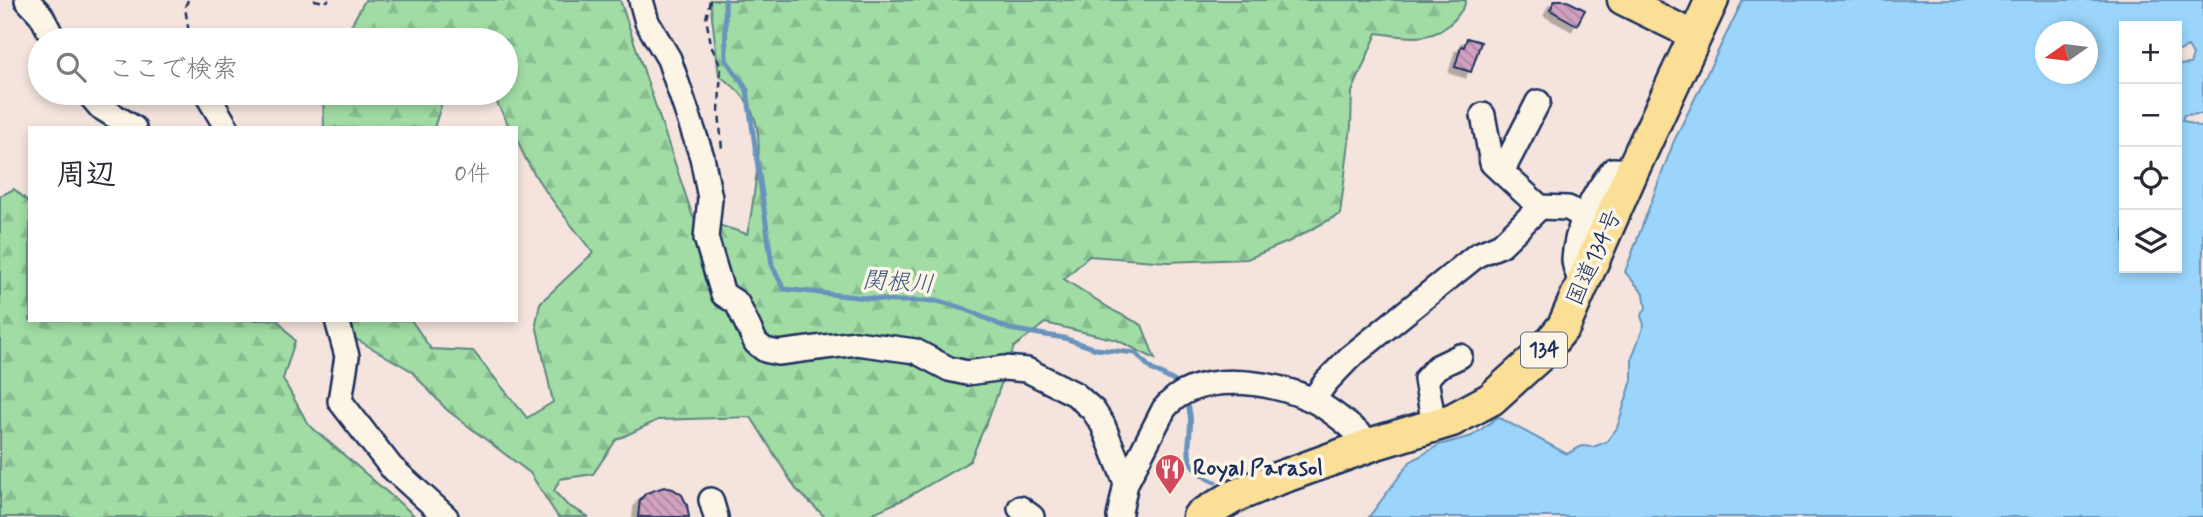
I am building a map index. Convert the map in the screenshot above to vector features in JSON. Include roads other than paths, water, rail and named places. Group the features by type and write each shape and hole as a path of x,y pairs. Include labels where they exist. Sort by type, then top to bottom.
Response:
{"highway":[{"name":"国道134号","path":"1199,517 1233,497 1271,481 1376,443 1452,420 1491,399 1527,368 1564,326 1632,171 1712,0"}],"main road":[{"path":"1622,0 1695,36"}],"street":[{"path":"27,0 41,15 48,28"},
{"path":"641,0 647,22 669,59 702,158 710,198 706,238 723,294 737,303 757,343 765,350 778,353 856,343 915,351 949,369 967,373 1004,368 1027,370 1075,394 1093,410 1103,425 1126,482"},
{"path":"1502,172 1538,102"},
{"path":"98,105 131,126"},
{"path":"214,105 227,126"},
{"path":"1483,115 1492,163 1540,207 1568,208 1584,217"},
{"path":"1583,286 1574,262 1584,217 1600,185 1613,170 1632,171"},
{"path":"1313,400 1349,358 1477,256 1501,245 1540,207"},
{"path":"338,322 347,356 340,401 391,467 446,517"},
{"path":"1434,425 1426,379 1437,367 1460,356"},
{"path":"1119,517 1126,482 1164,409 1182,393 1226,382 1272,387 1313,400 1366,439 1376,443"}],"water":[{"path":"1743,0 2203,0 2203,114 2184,115 2182,120 2203,128 2203,517 1369,517 1410,462 1439,445 1472,436 1498,417 1567,454 1582,446 1593,447 1606,442 1617,428 1632,380 1632,358 1644,325 1641,316 1646,308 1644,294 1625,272 1674,141"}],"waterway":[{"name":"関根川","path":"725,0 726,60 747,90 772,265 784,289 893,301 938,301 965,309 1009,329 1064,338 1096,349 1136,353 1151,369 1174,381 1178,388"},
{"name":"関根川","path":"1185,399 1191,423 1189,455 1201,474 1215,482"}],"place":[{"name":"Royal Parasol","path":"1170,496"}]}
